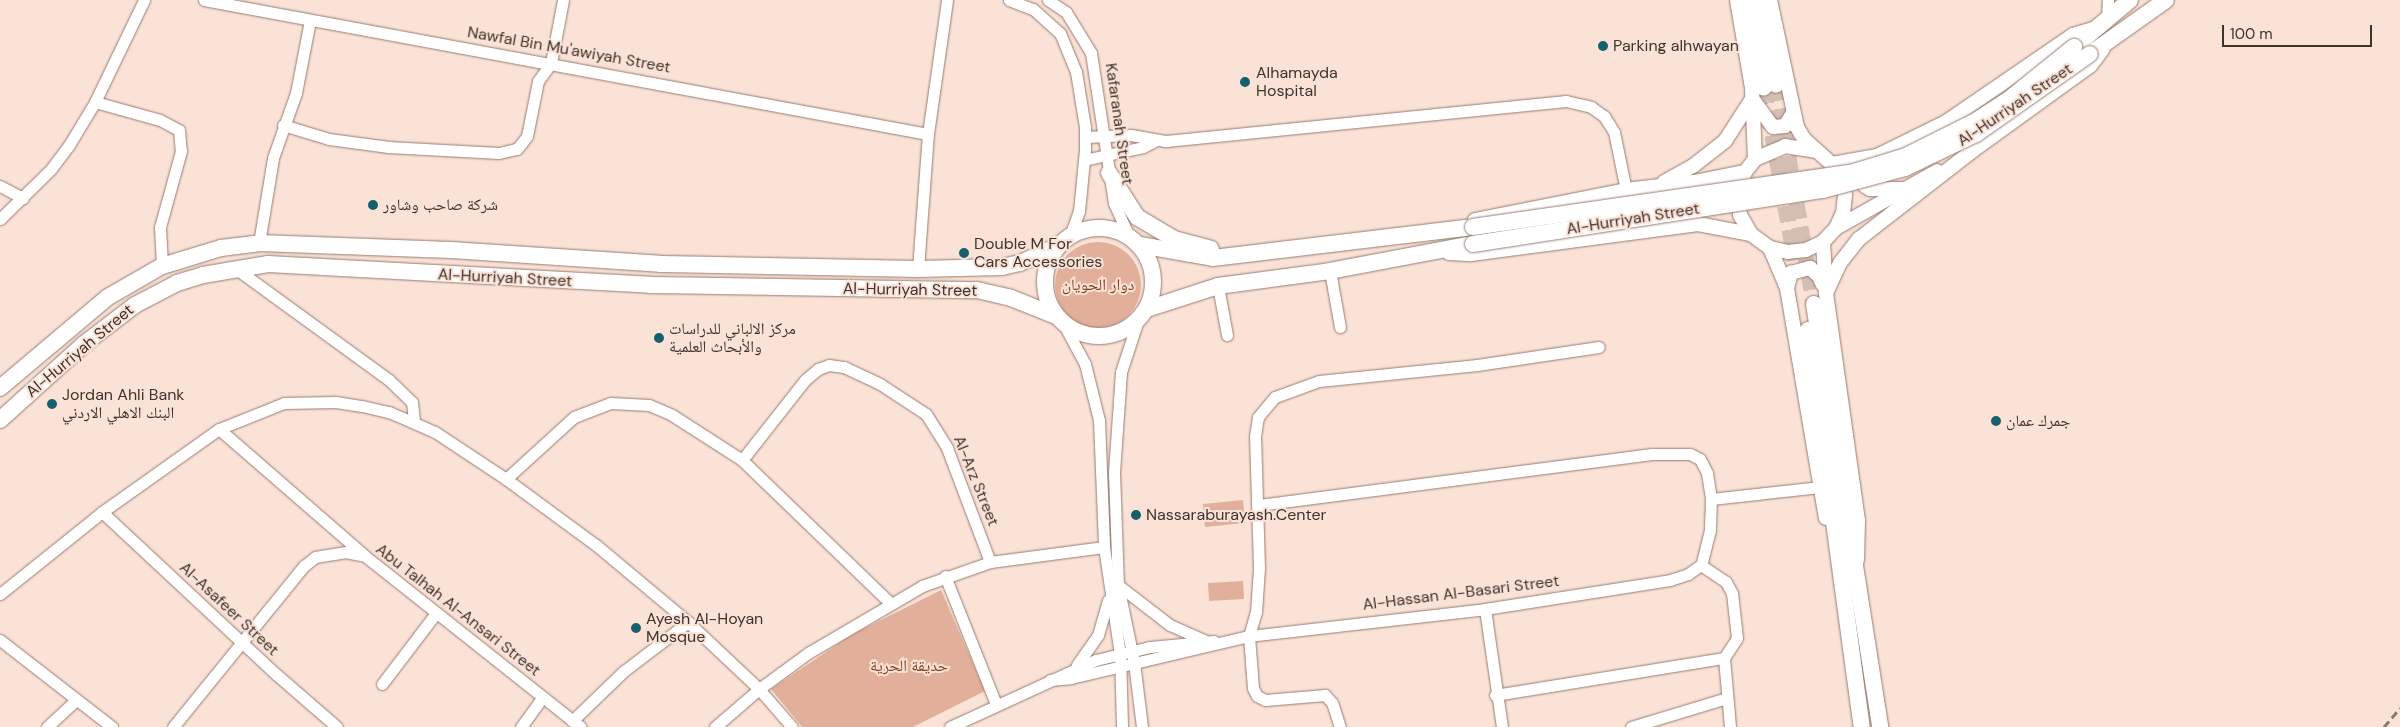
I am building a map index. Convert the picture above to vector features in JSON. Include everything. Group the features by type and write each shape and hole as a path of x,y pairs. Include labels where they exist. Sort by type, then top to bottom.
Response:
{"highway":[{"path":"1748,0 1764,90"},
{"path":"1761,0 1764,90"},
{"name":"Al-Hurriyah Street","path":"1134,241 1213,258 1474,227 1854,172 1906,156 1974,122 2008,100 2130,0"},
{"name":"Al-Hurriyah Street","path":"1147,310 1218,286 1330,271 1433,254 1474,244 1823,190 1905,168 1984,129 2166,0"},
{"path":"1109,173 1137,217 1158,231 1191,245 1253,254"},
{"path":"1100,228 1134,241 1153,269 1154,283 1147,310 1137,323 1119,334 1092,337 1059,320 1048,303 1045,280 1050,258 1064,241 1100,228"},
{"name":"Al-Hurriyah Street","path":"0,388 108,297 162,266 221,248 259,243 451,250 660,264 918,269 1002,268 1064,241"},
{"name":"Al-Hurriyah Street","path":"0,420 84,344 134,305 177,283 235,268 309,265 650,286 977,290 1011,298 1059,320"},
{"path":"1814,301 1849,564 1862,727"},
{"path":"1849,564 1880,727"}],"main road":[{"path":"1737,0 1773,127 1785,126 1792,114"},
{"path":"1770,0 1792,114 1804,139 1832,164 1841,178 1845,195 1843,213 1836,228"},
{"path":"1832,164 1869,158 1946,122 2074,35 2087,28 2093,29"},
{"path":"1814,301 1840,263 1860,239 1972,151 2090,66 2116,35"},
{"path":"1755,159 1764,90"},
{"path":"1660,184 1710,154 1736,127 1764,90"},
{"path":"1816,151 1785,146 1755,159 1745,172 1739,200 1740,215 1751,234 1770,248 1788,252 1806,250 1823,242 1836,228 1972,151"},
{"path":"1869,158 1860,171 1865,186 1870,189 1905,189"},
{"path":"1432,232 1480,218 1626,190 1660,184 1694,182 1745,172"},
{"path":"1433,254 1471,254 1698,224 1716,218 1721,205 1716,191 1694,182"},
{"path":"1698,224 1751,234"},
{"path":"1770,248 1786,288 1832,548 1849,564 1859,543 1856,500 1814,301 1823,242"},
{"path":"1786,288 1791,273 1810,268 1819,276 1814,301"}],"street":[{"path":"0,219 65,151 95,102 144,0"},
{"name":"Nawfal Bin Mu'awiyah Street","path":"204,0 928,134"},
{"path":"284,125 329,139 364,144 432,150 510,152 517,149 527,136 536,89 541,75 551,63 563,0"},
{"path":"918,269 928,134 947,0"},
{"name":"Kafaranah Street","path":"1010,0 1033,9 1060,33 1076,72 1085,137 1084,160 1078,211 1064,241"},
{"name":"Kafaranah Street","path":"1048,0 1066,12 1091,53 1114,203 1134,241"},
{"path":"2107,18 2108,0"},
{"path":"259,243 273,158 296,93 310,20"},
{"path":"1084,160 1143,147 1155,141 1566,100 1591,107 1604,116 1614,132 1626,190"},
{"path":"95,102 160,120 179,130 181,151 160,227 162,266"},
{"path":"1085,137 1140,136 1155,141"},
{"path":"0,186 22,198"},
{"path":"235,268 389,380 412,402 414,421"},
{"path":"1330,271 1340,327"},
{"path":"1218,286 1227,336"},
{"path":"1059,320 1085,364 1096,400 1104,547 1109,596 1120,660 1122,727"},
{"path":"1137,323 1122,372 1116,422 1118,585 1133,656 1142,727"},
{"path":"1340,727 1332,703 1324,695 1278,700 1257,696 1251,680 1249,636 1258,599 1260,505 1255,436 1258,417 1275,397 1319,381 1477,365 1598,347"},
{"name":"Al-Arz Street","path":"742,460 805,380 818,369 829,365 844,367 862,375 926,414 947,448 990,562"},
{"path":"506,479 568,421 611,403 630,401 664,411 742,460 889,602"},
{"path":"0,594 102,512 219,428 284,403 311,402 362,406 414,421 506,479 596,545 688,622 759,689 792,727"},
{"path":"219,428 365,556"},
{"path":"1260,505 1679,453 1690,454 1700,459 1707,473 1711,499 1710,530 1701,565 1726,582 1732,594 1737,638 1724,658 1730,727"},
{"path":"1711,499 1820,486"},
{"name":"Al-Asafeer Street","path":"102,512 241,642 337,727"},
{"path":"715,727 759,689 808,653 889,602 945,576 990,562 1104,547"},
{"name":"Abu Talhah Al-Ansari Street","path":"173,727 304,566 315,557 338,553 365,556 576,724"},
{"name":"Al-Hassan Al-Basari Street","path":"1133,656 1192,651 1222,641 1249,636 1485,609 1670,580 1688,574 1701,565"},
{"path":"945,576 996,704"},
{"path":"1118,585 1170,625 1205,640"},
{"path":"1075,667 1098,636 1109,596"},
{"path":"1485,609 1495,695 1502,727"},
{"path":"382,684 436,613"},
{"path":"576,724 624,671 688,622"},
{"path":"0,640 112,727"},
{"name":"Al-Hassan Al-Basari Street","path":"1050,680 1071,678 1133,656 1205,640 1222,641"},
{"path":"1495,695 1724,658"},
{"name":"Al-Hassan Al-Basari Street","path":"950,727 1075,667 1120,660"},
{"path":"521,727 542,698"},
{"path":"1631,727 1727,698"},
{"path":"46,727 76,700"}],"green space":[{"name":"دوار الحويان","path":"1098,242 1115,245 1129,254 1138,268 1141,285 1138,302 1129,316 1115,325 1098,328 1081,325 1067,316 1058,302 1055,285 1058,268 1067,254 1081,245"},
{"path":"1243,500 1245,523 1205,527 1203,504"},
{"path":"1243,581 1244,599 1209,601 1208,583"},
{"name":"حديقة الحرية","path":"941,590 985,691 913,727 802,727 771,689 853,634"}],"tunnel":[{"path":"1776,85 1814,304"},
{"path":"1764,88 1795,260"}],"railway":[{"path":"2384,727 2400,708"}],"place":[{"name":"Parking alhwayan","path":"1603,46"},
{"name":"Alhamayda Hospital","path":"1245,82"},
{"name":"شركة صاحب وشاور","path":"373,205"},
{"name":"Double M For Cars Accessories","path":"964,253"},
{"name":"مركز الالباني للدراسات والأبحاث العلمية","path":"659,338"},
{"name":"Jordan Ahli Bank البنك الاهلي الاردني","path":"52,404"},
{"name":"جمرك عمان","path":"1996,421"},
{"name":"Nassaraburayash.Center","path":"1136,515"},
{"name":"Ayesh Al-Hoyan Mosque","path":"636,628"}]}
